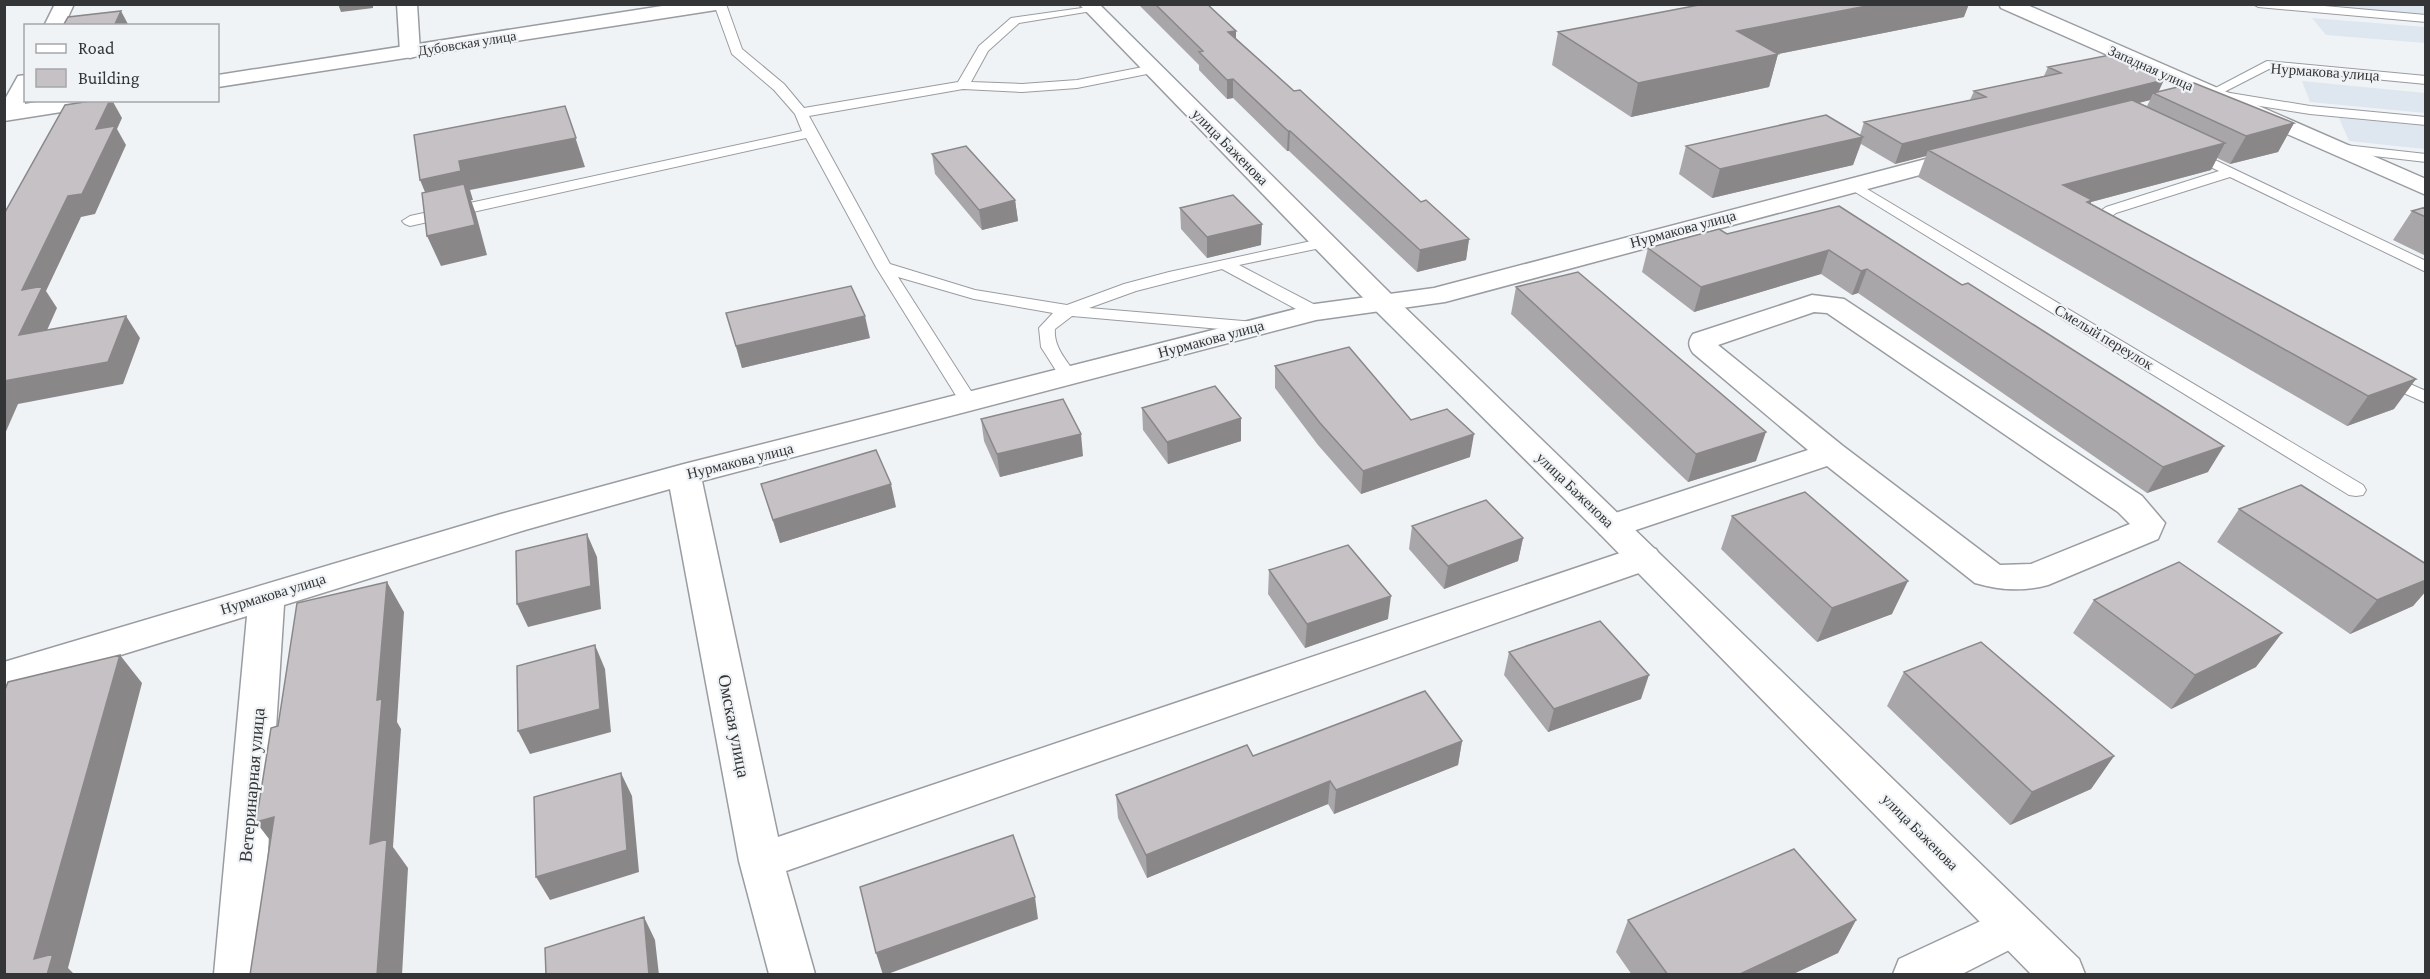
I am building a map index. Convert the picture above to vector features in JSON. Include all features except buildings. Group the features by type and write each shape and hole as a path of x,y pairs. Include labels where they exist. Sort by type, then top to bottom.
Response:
{"street":[{"path":"55,24 65,4"},
{"path":"407,4 410,52"},
{"name":"Дубовская улица","path":"219,81 718,4"},
{"name":"Западная улица","path":"2008,4 2426,188"},
{"name":"улица Баженова","path":"1090,6 1383,302 1612,526 2062,975"},
{"path":"6,117 24,85"},
{"name":"Нурмакова улица","path":"2176,103 2210,94"},
{"path":"6,117 83,102"},
{"name":"Нурмакова улица","path":"4,677 267,595 513,522 684,475 1315,312 1435,296 1852,184 1986,151"},
{"path":"1812,303 1834,305 2130,504 2148,524 2146,531 2036,576 2003,578 1988,574 1832,453 1703,346 1703,340 1812,303"},
{"path":"1612,526 1832,453"},
{"name":"Омская улица","path":"684,475 761,861 792,975"},
{"path":"761,861 1644,558"},
{"name":"Ветеринарная улица","path":"237,975 267,595"},
{"path":"1916,975 2013,926"}],"lane":[{"path":"718,4 736,51 779,87 801,113 884,267 969,402"},
{"path":"2258,4 2426,19"},
{"path":"963,85 983,49 1015,20 1090,6"},
{"name":"Нурмакова улица","path":"2210,94 2266,66 2426,80"},
{"path":"801,113 963,85 1022,88 1077,84 1153,69"},
{"path":"2210,94 2310,110 2426,121"},
{"path":"410,221 810,133"},
{"path":"2181,148 2426,267"},
{"path":"2334,148 2426,158"},
{"path":"2134,240 2105,222 2104,214 2231,172"},
{"name":"Смелый переулок","path":"1852,184 2356,489"},
{"path":"1068,376 1047,343 1046,329 1051,321 1067,310 1132,286 1325,243"},
{"path":"1226,265 1315,312"},
{"path":"884,267 925,283 974,296 1067,310 1255,327"},
{"path":"2375,372 2426,398"}],"shaded area":[{"path":"2315,5 2425,5 2425,14"},
{"path":"2312,18 2425,27 2425,43 2326,35"},
{"path":"2302,81 2425,93 2425,113 2310,102"},
{"path":"2339,118 2425,126 2425,149 2349,141"}]}
